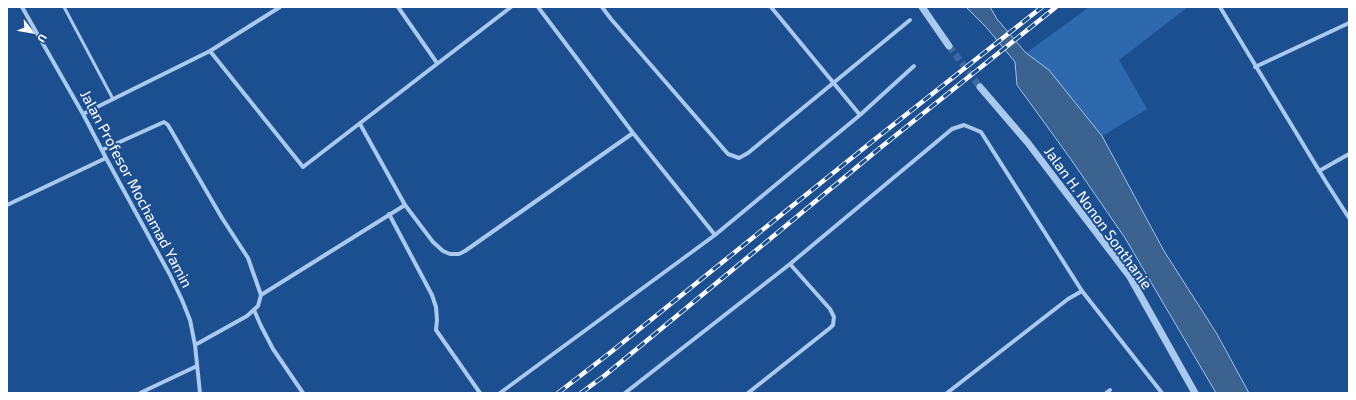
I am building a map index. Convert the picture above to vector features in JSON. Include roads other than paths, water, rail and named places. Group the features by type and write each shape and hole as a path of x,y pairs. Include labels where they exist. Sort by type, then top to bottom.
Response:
{"street":[{"name":"Jalan Profesor Mochamad Yamin","path":"22,7 83,114 170,275 190,320 195,345 200,393"},
{"path":"83,114 210,51 280,7"},
{"path":"398,7 437,63"},
{"path":"210,51 303,167 511,7"},
{"path":"538,7 633,133 715,235"},
{"path":"602,7 728,154 739,158 748,153 910,20"},
{"path":"771,7 860,115"},
{"path":"922,7 949,46"},
{"path":"1220,7 1349,218"},
{"path":"1256,67 1349,23"},
{"path":"500,393 715,235 860,115 914,66"},
{"name":"Jalan H. Nonon Sonthanie","path":"980,87 1028,144 1130,277 1195,393"},
{"path":"102,150 164,122 168,125 222,218 248,258 261,295 258,306 247,316 195,345"},
{"path":"360,124 405,205 433,242 443,251 450,254 459,254 465,251 633,133"},
{"path":"625,393 790,264 952,129 964,125 981,132 1082,291 1162,393"},
{"path":"1319,171 1349,154"},
{"path":"7,205 106,158"},
{"path":"261,295 405,205"},
{"path":"389,214 432,295 436,307 436,330 480,393"},
{"path":"748,393 833,325 834,317 830,309 790,264"},
{"path":"947,393 1068,299 1082,291"},
{"path":"254,310 273,349 303,393"},
{"path":"140,393 197,366"}],"lane":[{"path":"64,7 114,99"}],"tunnel":[{"path":"949,46 980,87"}],"railway":[{"path":"558,393 1042,7"},
{"path":"581,393 604,376 880,148 1056,7"}]}
